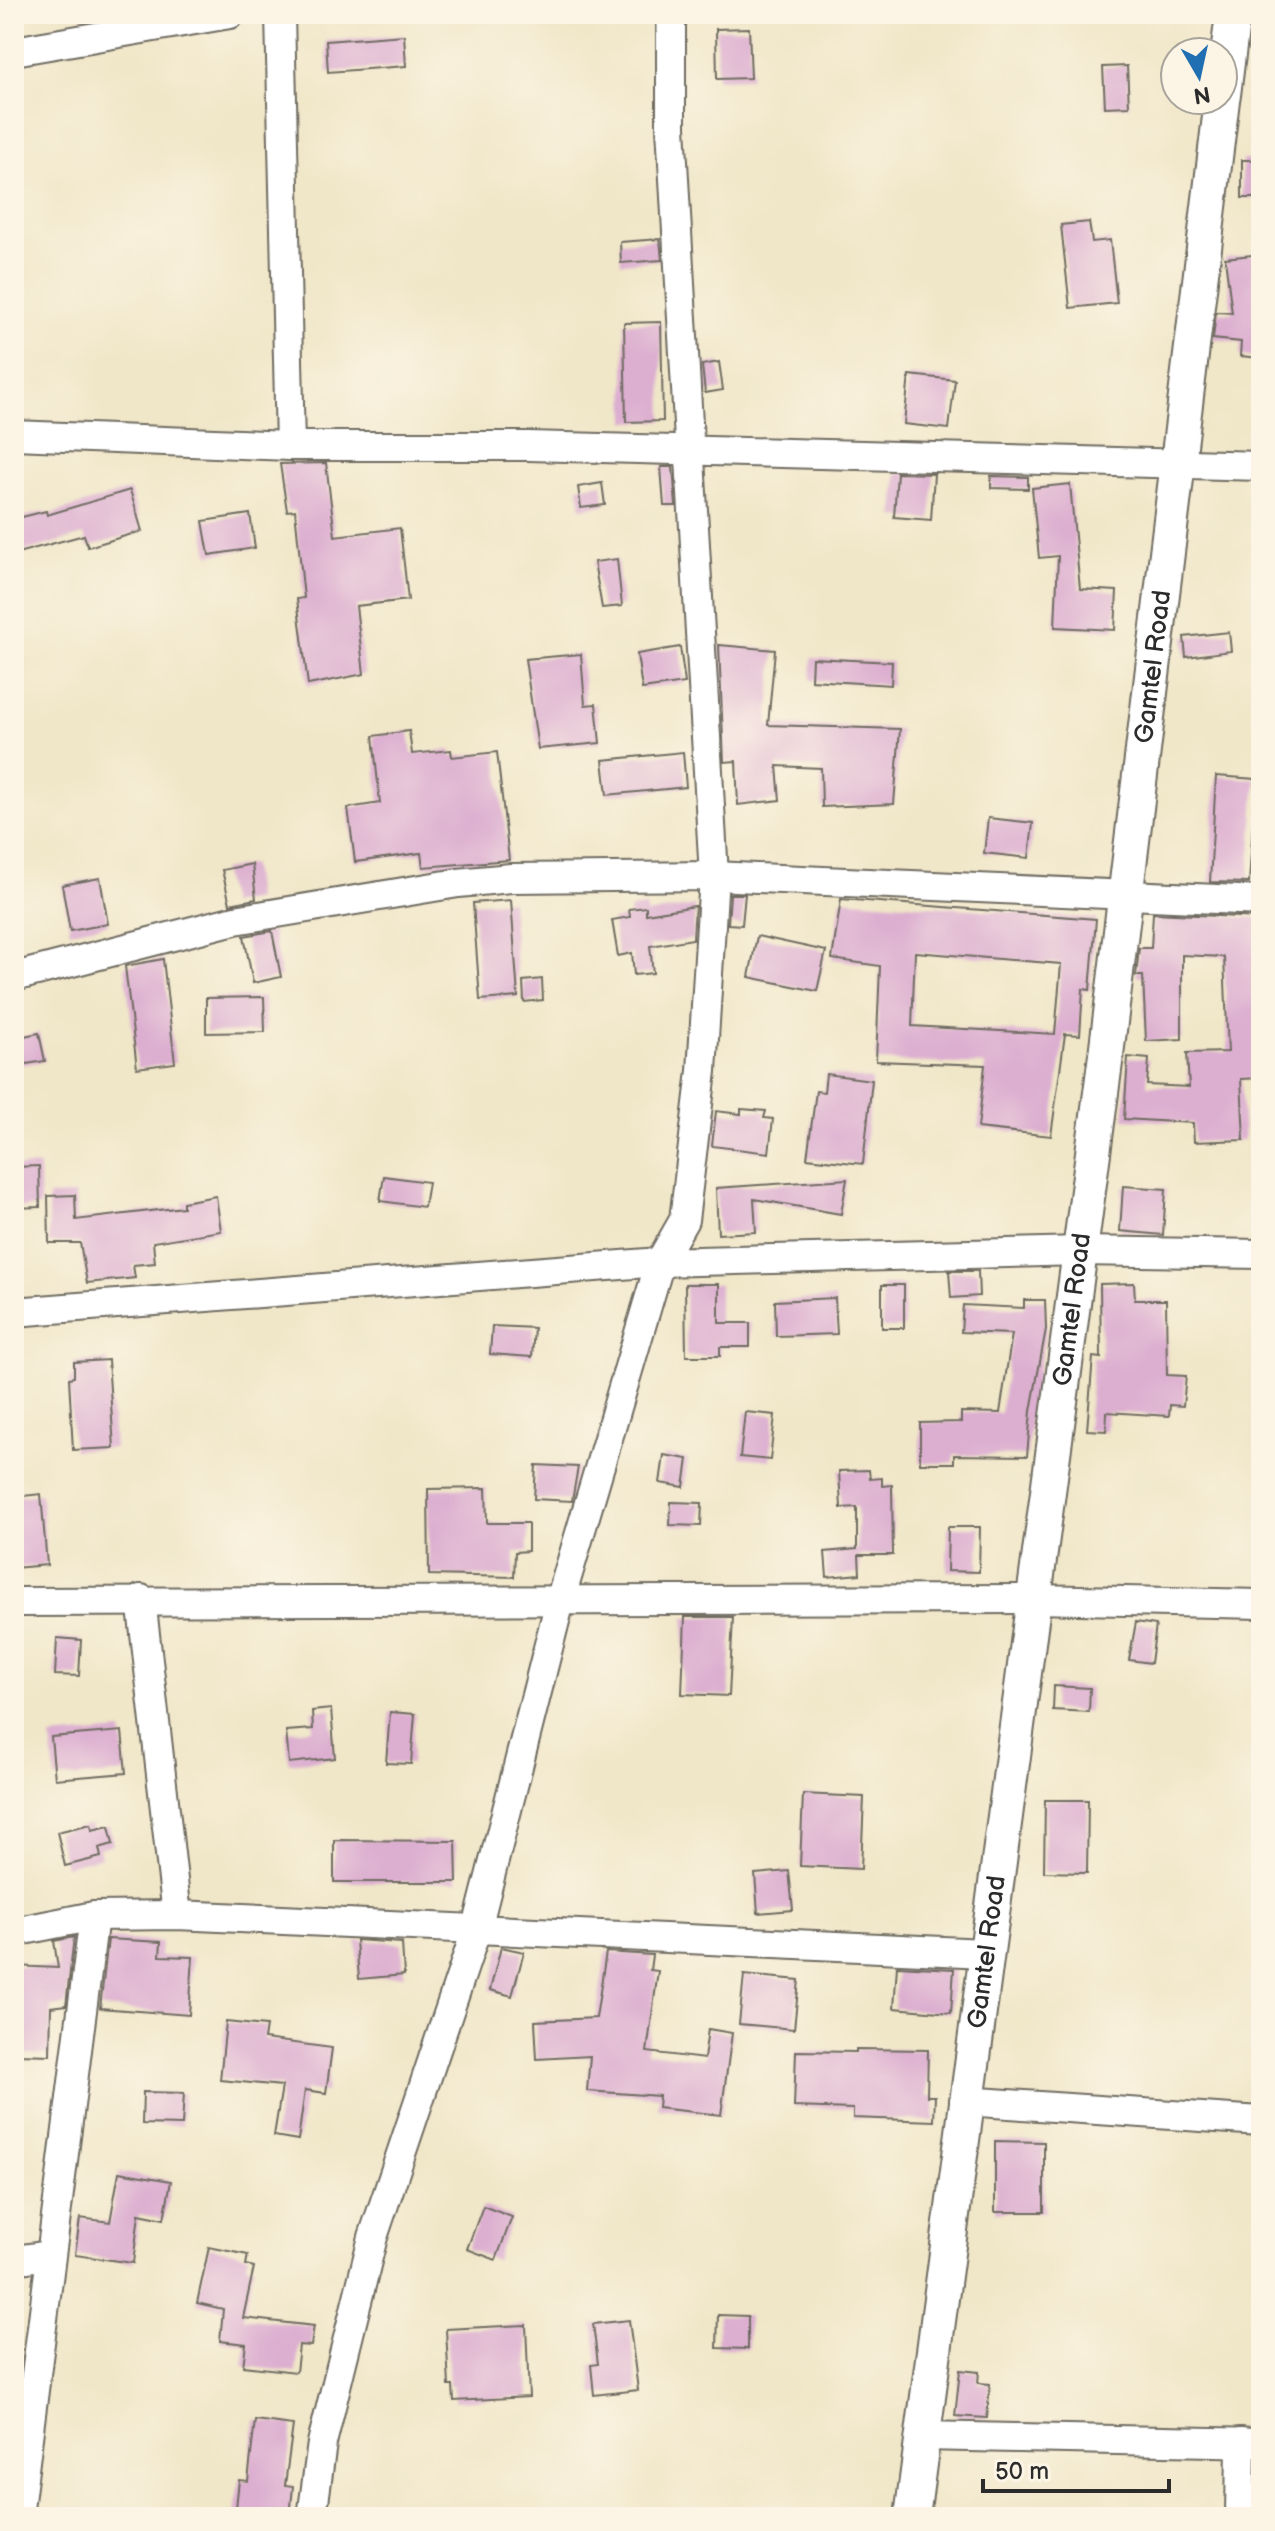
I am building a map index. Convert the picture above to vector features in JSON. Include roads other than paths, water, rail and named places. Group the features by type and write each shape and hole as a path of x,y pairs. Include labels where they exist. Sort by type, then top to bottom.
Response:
{"street":[{"path":"14,51 230,14"},
{"path":"280,14 290,446"},
{"path":"312,2517 322,2443 373,2237 477,1928 560,1601 660,1262 684,1220 702,1071 714,876 671,127 671,14"},
{"name":"Gamtel Road","path":"1230,36 1233,14"},
{"name":"Gamtel Road","path":"912,2517 964,2101 1080,1251 1221,116"},
{"path":"14,435 290,446 529,446 691,453 1261,466"},
{"path":"14,977 235,920 458,883 511,878 714,876 1261,901"},
{"path":"14,1312 660,1262 1080,1251 1261,1254"},
{"path":"14,1602 141,1599 1034,1599 1261,1604"},
{"path":"141,1599 177,1915"},
{"path":"14,1932 94,1916 177,1915 985,1953"},
{"path":"17,2514 94,1916"},
{"path":"964,2101 1261,2121"},
{"path":"14,2260 50,2255"},
{"path":"922,2436 1251,2442 1240,2517"}]}
